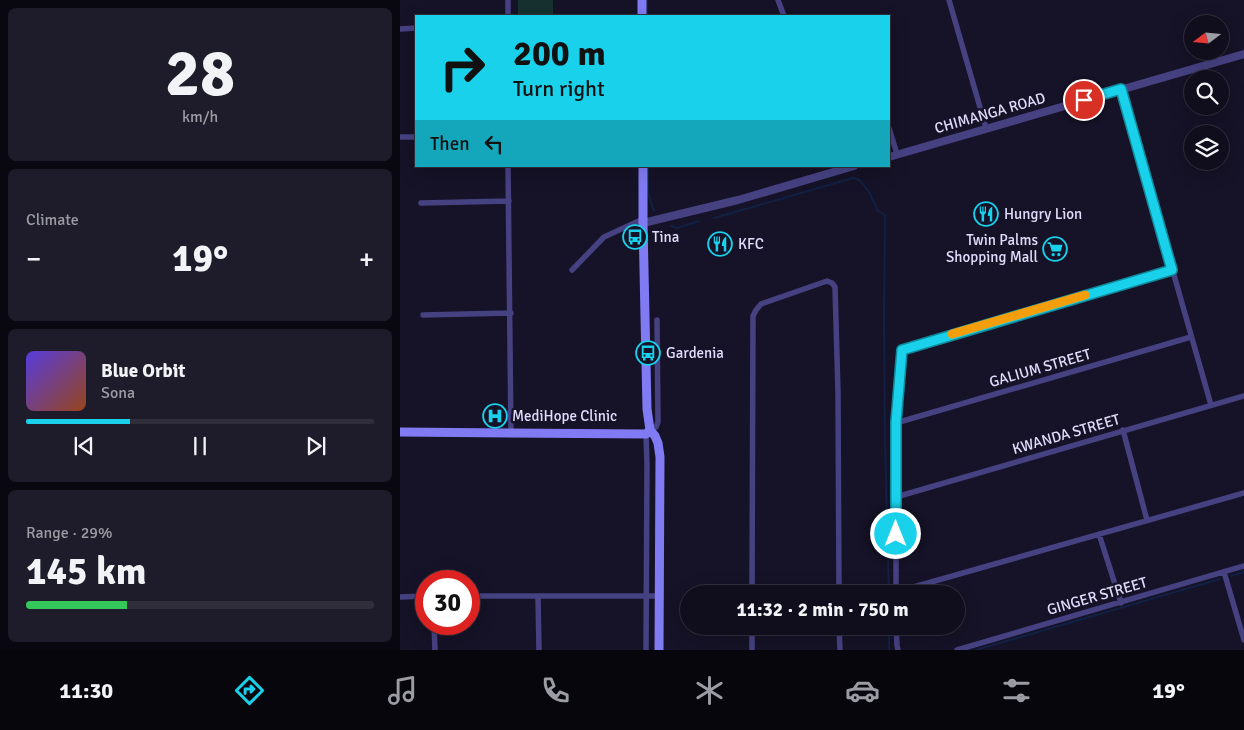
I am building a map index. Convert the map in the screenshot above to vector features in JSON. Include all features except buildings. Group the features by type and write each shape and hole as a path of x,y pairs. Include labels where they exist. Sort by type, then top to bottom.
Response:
{"main road":[{"path":"642,0 642,15"},
{"path":"642,167 648,432"},
{"path":"400,432 512,434 648,432 655,436 660,457 659,650"}],"street":[{"path":"508,0 508,15"},
{"path":"778,0 784,15"},
{"path":"950,0 986,128"},
{"path":"400,29 415,28"},
{"name":"CHIMANGA ROAD","path":"893,156 1244,54"},
{"path":"1121,89 1211,405"},
{"path":"890,135 893,156"},
{"path":"400,137 415,137"},
{"path":"508,167 512,434"},
{"path":"572,270 604,237 643,221 738,200 851,167"},
{"path":"421,203 508,201"},
{"path":"896,585 896,422 902,350 1172,270"},
{"path":"752,585 753,316 761,304 827,282 832,282 836,287 839,585"},
{"path":"423,315 510,312"},
{"path":"646,650 648,432 656,427 658,422 657,320"},
{"name":"GALIUM STREET","path":"896,422 1191,337"},
{"name":"KWANDA STREET","path":"896,496 1244,396"},
{"path":"1123,430 1147,520"},
{"path":"924,585 1244,493"},
{"path":"1099,534 1121,603"},
{"name":"GINGER STREET","path":"957,650 1244,566"},
{"path":"1224,572 1244,640"},
{"path":"400,597 415,596"},
{"path":"480,596 659,596"},
{"path":"538,596 539,650"},
{"path":"434,635 434,650"},
{"path":"752,635 752,650"},
{"path":"840,635 840,650"},
{"path":"896,635 898,650"}],"green space":[{"path":"518,0 553,0 553,15 518,15"}],"waterway":[{"path":"647,0 647,15"},
{"path":"648,167 648,193 654,211"},
{"path":"714,218 853,178 863,184 878,211 885,215 885,443 889,585"},
{"path":"671,226 677,228 699,221"},
{"path":"1231,576 1244,572"},
{"path":"976,650 1220,579"},
{"path":"889,635 889,650"}],"slow traffic":[{"path":"952,334 1085,295"}],"place":[{"name":"Hungry Lion","path":"986,214"},
{"name":"Tina","path":"635,237"},
{"name":"KFC","path":"720,244"},
{"name":"Twin Palms Shopping Mall","path":"1055,249"},
{"name":"Gardenia","path":"648,353"},
{"name":"MediHope Clinic","path":"495,416"}],"route":[{"path":"896,534 896,422 902,350 1172,270 1121,89 1084,100"}]}
